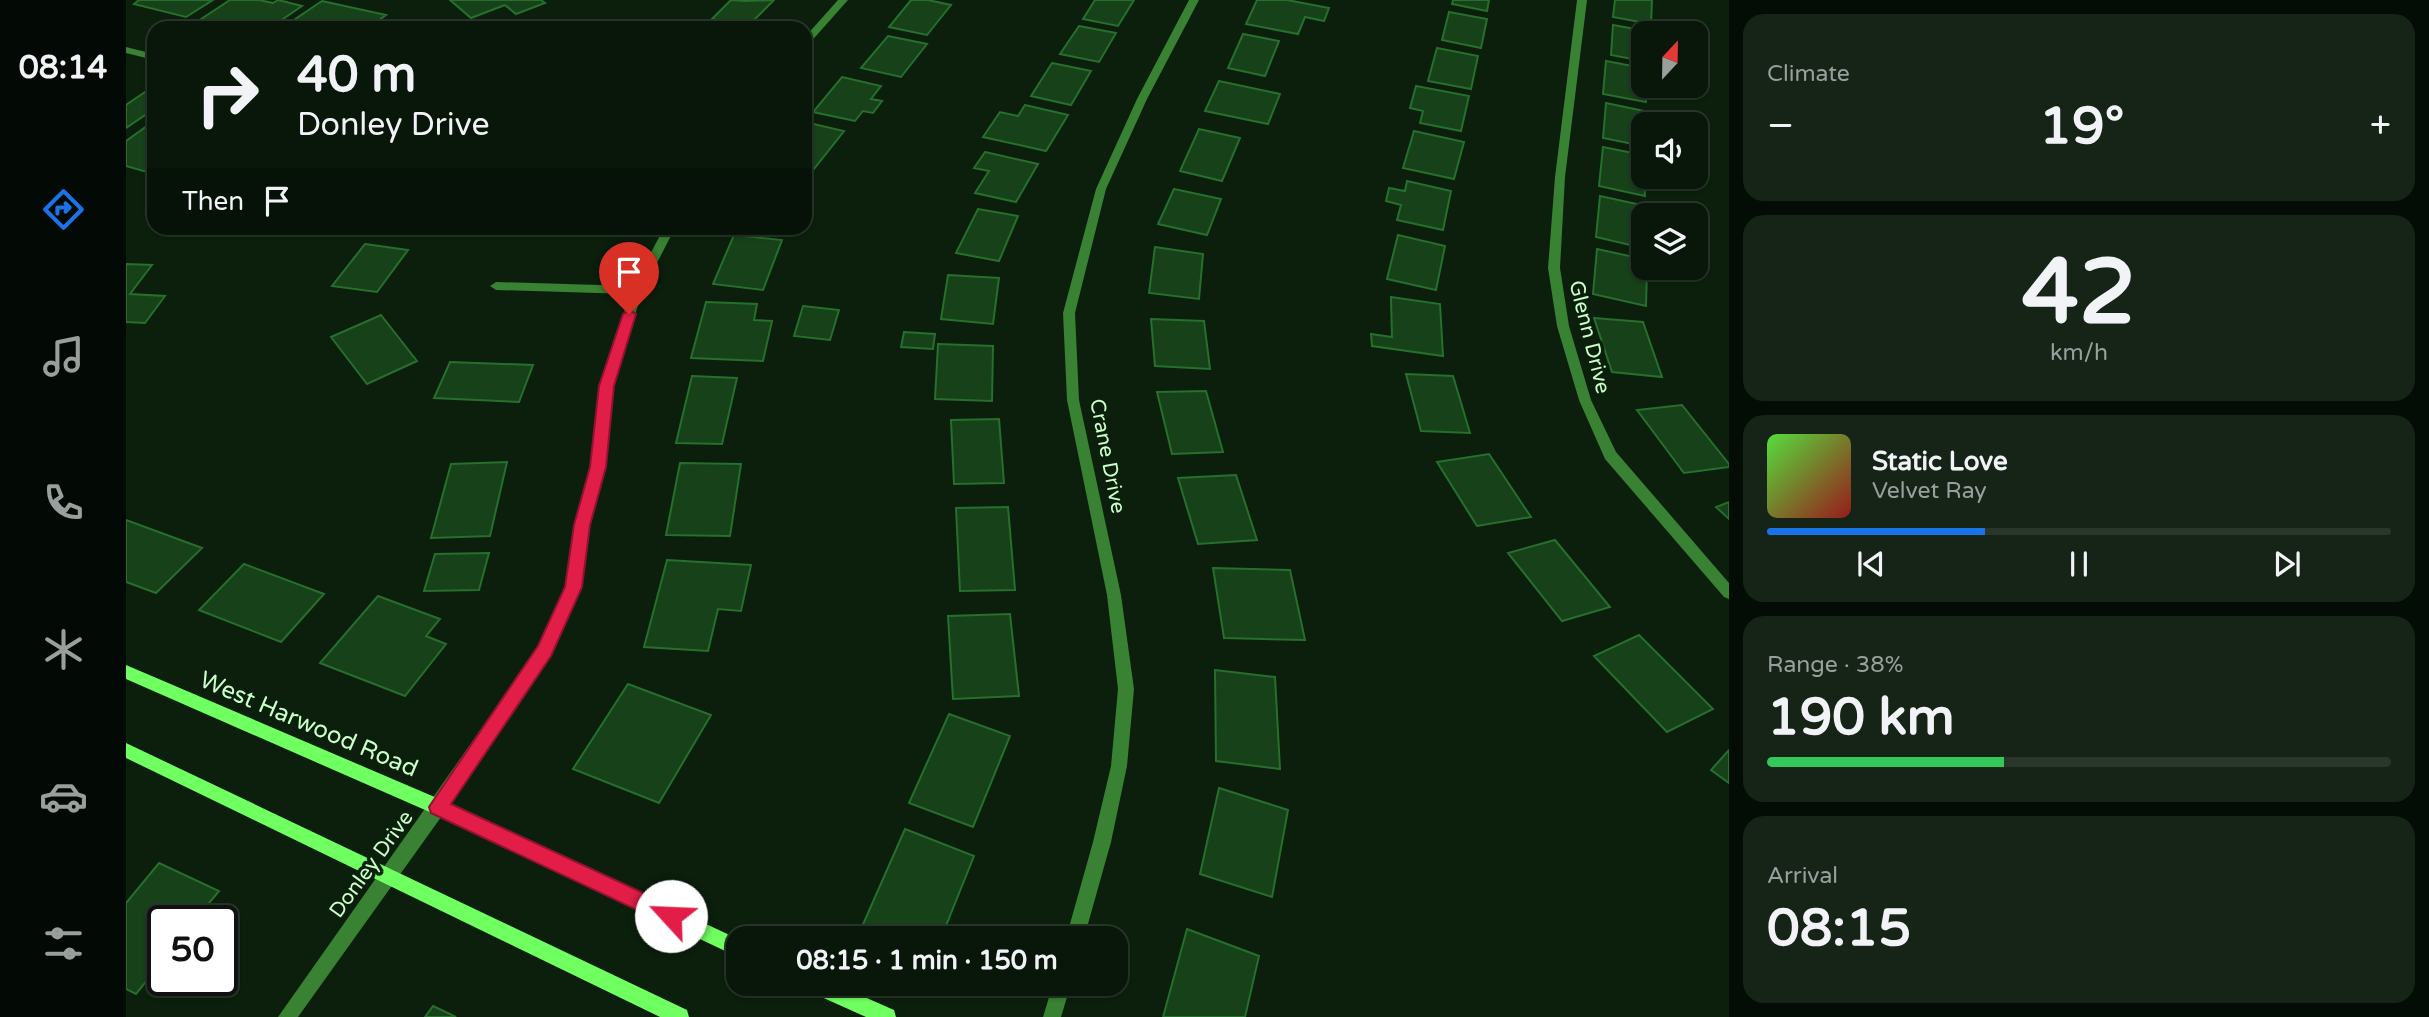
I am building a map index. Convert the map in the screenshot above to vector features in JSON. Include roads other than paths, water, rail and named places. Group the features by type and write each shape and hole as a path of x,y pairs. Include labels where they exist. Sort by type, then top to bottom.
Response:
{"main road":[{"name":"West Harwood Road","path":"126,672 438,807 726,941"},
{"path":"126,750 680,1017"},
{"path":"842,996 887,1017"}],"street":[{"path":"812,35 843,0"},
{"name":"Crane Drive","path":"1078,926 1102,842 1119,766 1126,690 1114,595 1073,400 1069,313 1101,188 1142,99 1194,0"},
{"name":"Glenn Drive","path":"1582,0 1560,177 1554,268 1563,326 1585,400 1610,455 1729,593"},
{"path":"126,50 147,56"},
{"name":"Donley Drive","path":"287,1017 438,807 545,651 573,587 582,525 598,467 607,386 637,290 665,235"},
{"path":"496,286 637,290"},
{"path":"1052,1017 1058,996"}]}
